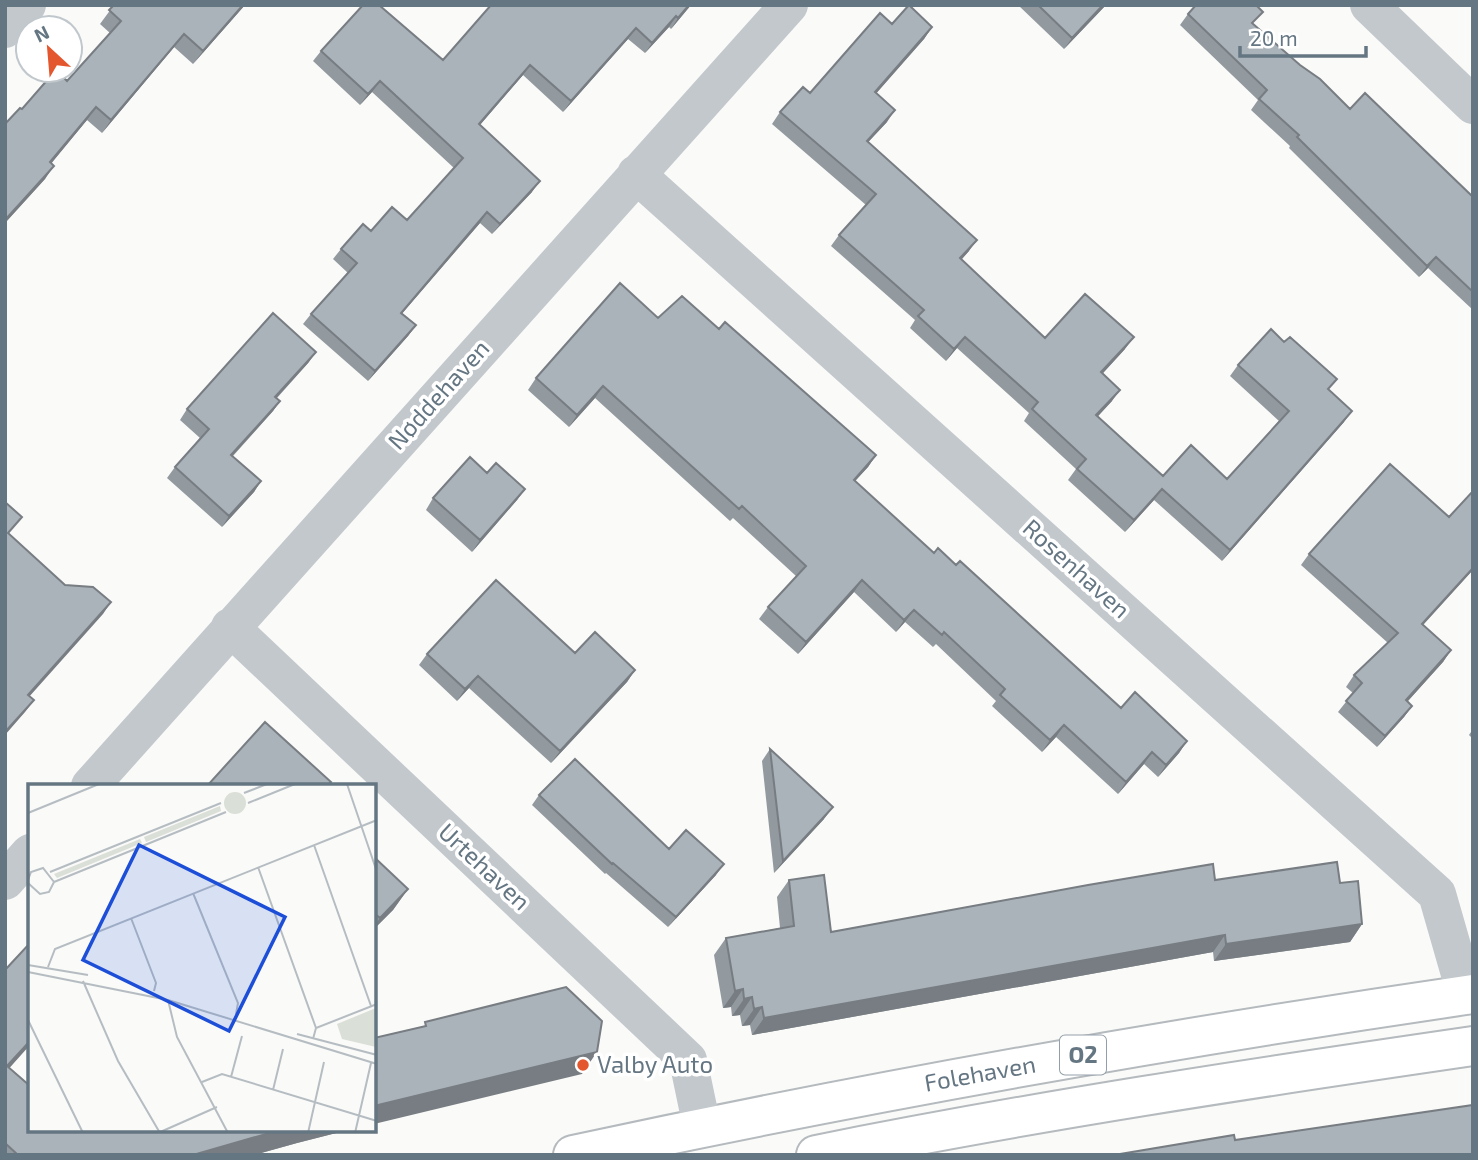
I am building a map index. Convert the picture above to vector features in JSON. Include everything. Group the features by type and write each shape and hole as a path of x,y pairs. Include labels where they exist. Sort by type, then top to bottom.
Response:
{"main road":[{"name":"Folehaven","path":"573,1155 702,1127 1024,1066 1179,1039 1469,995"},
{"name":"Folehaven","path":"838,1153 1185,1088 1473,1046"}],"street":[{"path":"5,29 27,5"},
{"name":"Nøddehaven","path":"92,784 789,5"},
{"path":"1369,5 1473,105"},
{"name":"Rosenhaven","path":"636,174 1437,894 1469,995"},
{"name":"Urtehaven","path":"230,627 688,1060 702,1127"},
{"path":"5,881 28,855"}],"building":[{"path":"114,5 243,5 203,51 184,34 111,120 96,107 50,162 54,166 5,220 5,124 44,84 84,84 84,62 121,21 109,10"},
{"path":"363,5 379,5 443,60 491,5 689,5 652,43 636,28 571,101 530,65 479,124 540,181 500,224 487,212 401,313 416,325 375,371 311,314 357,263 341,249 363,224 371,231 392,207 407,220 463,158 380,81 368,94 321,51"},
{"path":"909,5 932,27 875,92 895,110 867,141 977,240 960,258 1045,338 1085,294 1134,337 1101,372 1120,390 1096,415 1163,476 1191,445 1227,479 1289,411 1238,365 1271,329 1284,342 1290,337 1337,379 1328,389 1352,411 1230,550 1162,489 1134,520 1077,469 1086,459 1032,409 1038,402 965,337 954,349 918,316 924,310 839,235 876,194 780,112 803,87 810,93 880,13 892,24"},
{"path":"1038,5 1103,5 1072,38"},
{"path":"1196,5 1256,5 1263,12 1252,23 1320,79 1350,109 1365,93 1473,197 1473,292 1436,257 1427,266 1297,137 1299,135 1259,99 1267,90 1188,14"},
{"path":"620,283 658,318 682,296 719,329 725,322 876,455 854,480 934,553 938,548 956,565 960,561 1121,708 1135,692 1187,741 1166,765 1152,752 1126,782 1064,725 1050,740 1000,695 1005,689 944,632 942,635 914,610 904,620 862,580 806,642 768,607 806,566 742,506 739,509 603,386 577,415 536,378"},
{"path":"273,313 316,352 275,397 280,401 231,455 261,481 229,516 175,467 209,429 187,409"},
{"path":"470,457 487,473 496,463 525,489 480,540 433,498"},
{"path":"1390,464 1449,517 1473,491 1473,568 1422,624 1451,650 1406,700 1412,706 1385,736 1346,701 1362,683 1354,675 1398,633 1309,554"},
{"path":"5,502 22,517 8,533 65,585 93,587 111,602 28,695 34,700 5,732"},
{"path":"496,580 575,653 595,632 635,670 560,751 478,676 465,689 427,654"},
{"path":"265,722 331,782 329,784 209,784"},
{"path":"770,749 833,807 783,861"},
{"path":"575,759 669,849 686,830 724,864 676,917 612,864 539,795"},
{"path":"376,859 408,889 380,918 376,915"},
{"path":"1337,862 1340,883 1358,881 1362,924 1226,944 1225,935 764,1018 762,1007 754,1009 752,997 744,999 743,989 735,991 726,938 794,926 789,880 824,875 831,932 1213,864 1215,880"},
{"path":"28,945 28,1043 7,1066 28,1084 28,1132 273,1132 193,1155 18,1155 5,1143 5,970"},
{"path":"566,987 602,1021 597,1052 376,1106 376,1038 426,1026 425,1022"},
{"path":"1473,1105 1473,1155 1114,1155 1234,1135 1235,1140"}],"place":[{"name":"Valby Auto","path":"583,1065"}]}
